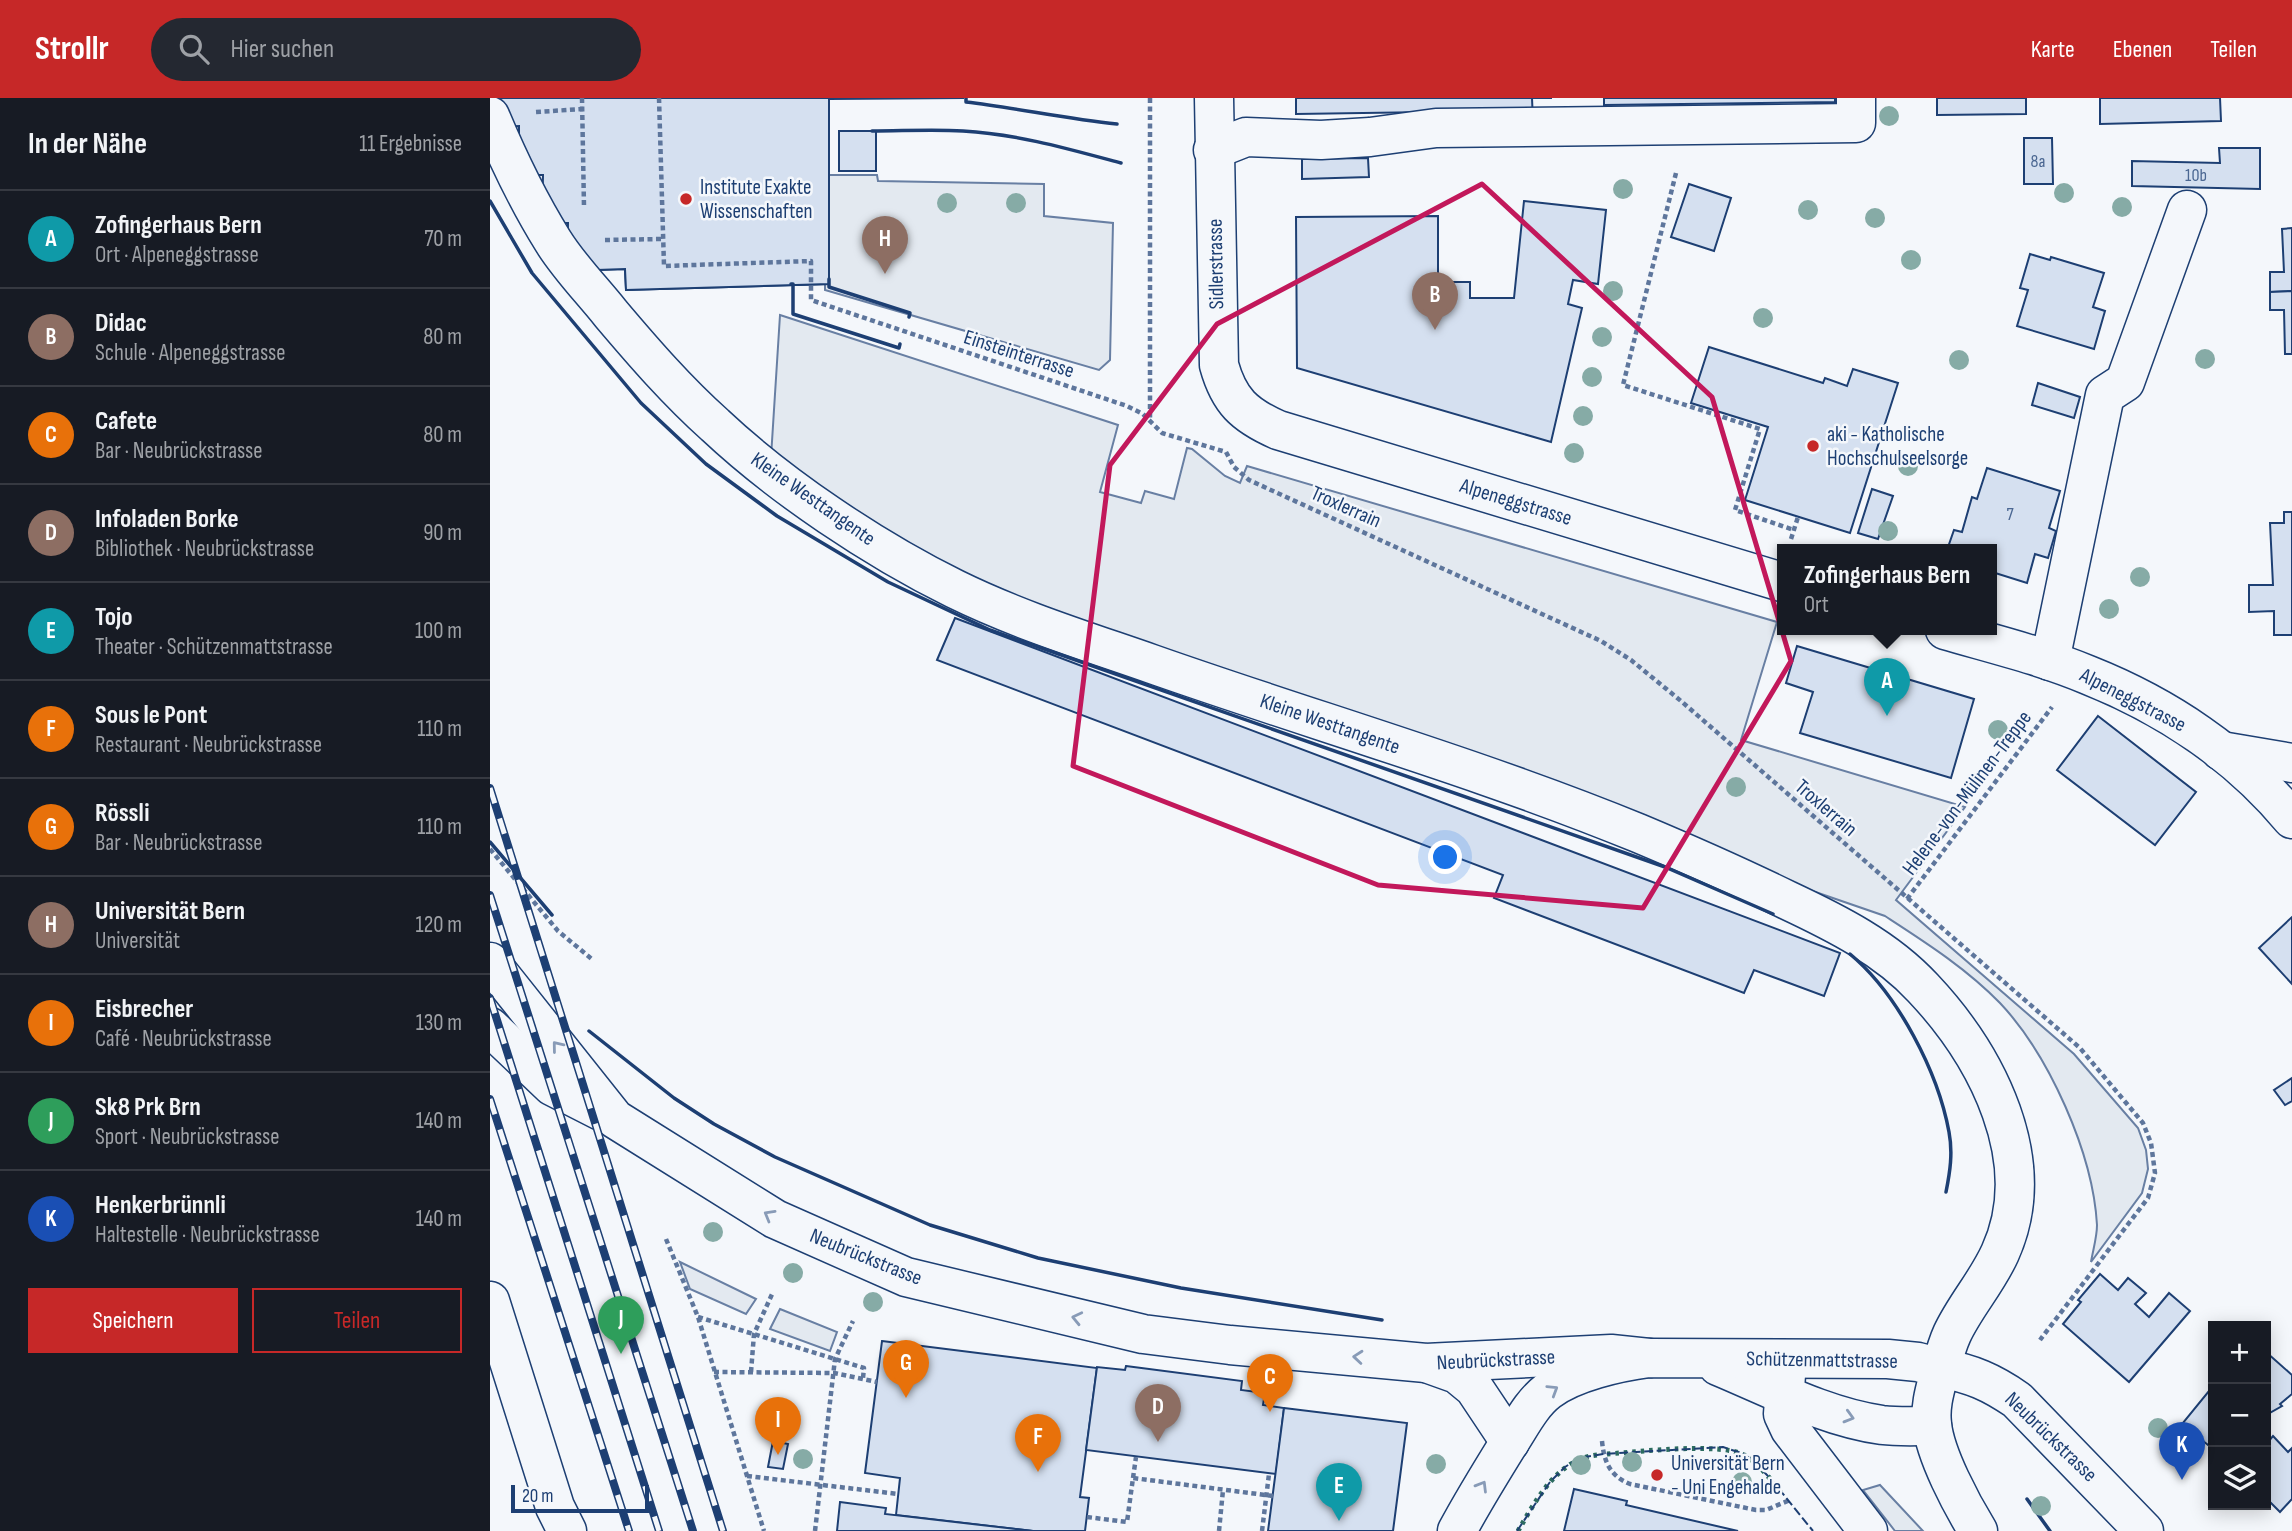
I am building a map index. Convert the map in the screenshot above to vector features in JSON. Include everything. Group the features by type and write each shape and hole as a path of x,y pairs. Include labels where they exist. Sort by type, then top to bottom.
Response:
{"main road":[{"name":"Sidlerstrasse","path":"1214,98 1219,365 1225,387 1239,406 1253,418"},
{"path":"1213,150 1246,137 1321,140 1370,137 1436,128 1856,123 1856,98"},
{"name":"Kleine Westtangente","path":"490,116 514,171 555,246 656,367 714,425 770,472 845,525 955,589 1013,614 1189,677 1533,793 1680,851 1805,908 1841,927 1902,967 1929,994 1961,1036 1987,1080 2000,1109 2013,1151 2015,1188 2011,1222 2000,1254 1952,1334 1932,1402 1932,1426"},
{"path":"2050,661 2105,395 2125,382 2187,210"},
{"name":"Alpeneggstrasse","path":"1253,418 1278,430 1777,580"},
{"name":"Alpeneggstrasse","path":"1962,635 2085,673 2125,691 2184,724 2221,751 2292,819"},
{"path":"2221,751 2292,763"},
{"name":"Neubrückstrasse","path":"490,962 615,1119 775,1219 906,1277 1143,1334 1230,1345 1426,1363 1611,1354 1649,1358"},
{"path":"490,1027 552,1086 615,1119"},
{"path":"490,1301 555,1507 567,1531"},
{"name":"Schützenmattstrasse","path":"1457,1531 1529,1412 1548,1391 1616,1363 1649,1358 1703,1359 1786,1377 1888,1359 1941,1368"},
{"name":"Neubrückstrasse","path":"1426,1363 1457,1374 1474,1388 1510,1442"},
{"name":"Neubrückstrasse","path":"1941,1368 1971,1374 2017,1400 2144,1531"},
{"path":"1786,1377 1783,1414 1790,1429 1868,1531"},
{"name":"Schützenmattstrasse","path":"1786,1377 1814,1407 1883,1424 1932,1426"},
{"path":"1932,1426 1954,1488 1978,1531"}],"path":[{"path":"582,98 584,215"},
{"path":"598,241 663,239 659,98"},
{"path":"1150,98 1150,420"},
{"path":"529,113 583,109"},
{"path":"1676,173 1623,385 1760,429 1735,510 1794,530"},
{"name":"Einsteinterrasse","path":"663,239 664,266 811,261 811,300 1127,406 1143,414 1162,433 1226,452"},
{"name":"Troxlerrain","path":"1226,452 1234,467 1248,480 1570,625 1611,648 1681,701 2080,1048 2143,1123 2151,1143 2155,1173 2148,1198 2040,1340"},
{"path":"1789,544 1798,517"},
{"name":"Helene-von-Mülinen-Treppe","path":"1907,899 2052,707"},
{"path":"490,849 558,931 593,960"},
{"path":"666,1240 698,1317 764,1531"},
{"path":"751,1372 754,1334 773,1292"},
{"path":"698,1317 864,1368 863,1378"},
{"path":"816,1531 835,1359 853,1321"},
{"path":"714,1372 834,1373 877,1382"},
{"path":"1602,1441 1603,1456 1611,1470 1621,1480 1630,1484 1756,1510 1776,1506 1800,1494"},
{"path":"1087,1517 1127,1522 1136,1457"},
{"path":"1262,1531 1270,1496 1269,1474"},
{"path":"747,1476 898,1494"},
{"path":"1133,1478 1270,1496"},
{"path":"1219,1531 1223,1490"}],"highlighted area":[{"path":"1482,184 1712,397 1791,661 1643,908 1378,885 1073,766 1110,465 1217,324"}],"shaded area":[{"path":"825,175 877,175 878,181 1044,184 1044,216 1113,223 1110,360 1099,370 825,290"},
{"path":"780,315 1118,425 1100,492 1141,503 1145,491 1174,499 1187,448 1192,449 1225,476 1240,483 1247,466 1777,622 1741,740 1965,807 1896,900 2074,1054 2138,1128 2146,1150 2148,1169 2142,1193 2091,1262 2097,1225 2087,1167 2065,1106 2035,1050 2018,1025 1987,990 1945,956 1885,916 1072,636 770,473"},
{"path":"680,1262 756,1299 746,1314 690,1289"},
{"path":"780,1309 837,1332 830,1351 770,1329"},
{"path":"1880,1485 1923,1531 1895,1531 1863,1490"}],"building":[{"name":"Institute Exakte Wissenschaften","path":"496,98 829,99 829,284 626,290 625,269 567,271 568,223 542,223 543,175 519,175 519,126 497,127"},
{"name":"Institute Exakte Wissenschaften","path":"496,98 964,98 829,99 829,284 626,290 625,269 567,271 568,223 542,223 543,175 519,175 519,126 497,127"},
{"path":"1296,98 1532,98 1533,122 1430,112 1296,114"},
{"path":"1604,98 1835,98 1835,102 1604,105"},
{"path":"1937,98 2026,98 2026,114 1937,115"},
{"path":"2100,98 2220,98 2221,121 2100,124"},
{"path":"839,131 876,131 876,171 839,171"},
{"path":"2024,138 2052,138 2053,184 2024,184"},
{"path":"2219,148 2260,148 2260,189 2132,186 2132,161 2220,163"},
{"path":"1368,158 1369,177 1302,179 1302,159"},
{"path":"1689,184 1731,198 1714,251 1671,237"},
{"path":"1524,201 1606,210 1598,284 1573,280 1568,304 1582,308 1551,442 1297,368 1296,217 1438,216 1438,299 1452,299 1452,282 1470,282 1470,298 1514,298"},
{"path":"2292,228 2292,291 2270,292 2270,272 2284,272 2282,229"},
{"path":"2030,254 2050,260 2051,257 2104,273 2093,307 2105,311 2094,349 2017,326 2028,290 2020,288"},
{"path":"2292,291 2292,354 2285,354 2284,310 2270,310 2270,292"},
{"path":"1709,347 1823,383 1825,378 1847,386 1853,369 1898,383 1850,533 1745,500 1768,427 1691,403"},
{"path":"2038,383 2080,397 2074,418 2032,405"},
{"path":"1987,468 2060,491 2049,528 2056,531 2048,558 2035,554 2027,583 1997,574 1997,544 1949,544 1954,530 1962,532 1972,497 1977,499"},
{"path":"1872,489 1893,496 1878,539 1858,533"},
{"path":"2284,512 2292,512 2292,635 2274,635 2274,611 2249,612 2249,585 2273,585 2270,523 2284,523"},
{"path":"955,618 1840,953 1824,996 1754,970 1744,993 1494,898 1503,875 937,660"},
{"path":"1797,646 1974,699 1951,778 1800,733 1813,692 1786,683"},
{"path":"2098,716 2196,792 2155,845 2057,770"},
{"path":"2292,917 2292,984 2259,948"},
{"path":"2292,1078 2292,1101 2285,1105 2274,1090"},
{"path":"2100,1274 2118,1290 2128,1278 2146,1293 2135,1304 2149,1317 2169,1293 2190,1311 2129,1382 2063,1324 2081,1302 2078,1300"},
{"path":"882,1341 1097,1368 1080,1497 1089,1498 1085,1531 1033,1531 896,1515 900,1478 865,1473"},
{"path":"2271,1356 2292,1375 2292,1394 2280,1404 2282,1406 2271,1412"},
{"path":"1126,1366 1242,1381 1241,1390 1265,1393 1263,1405 1284,1408 1276,1474 1086,1450 1097,1367 1125,1370"},
{"path":"2208,1392 2208,1445 2182,1424"},
{"path":"1284,1408 1407,1423 1393,1531 1268,1531"},
{"path":"2273,1436 2288,1452 2292,1448 2292,1499 2280,1512 2271,1503"},
{"path":"773,1441 788,1444 783,1469 768,1467"},
{"path":"1574,1489 1627,1501 1626,1505 1738,1531 1564,1531"},
{"path":"840,1502 886,1508 885,1514 1033,1531 837,1531"}],"railway":[{"path":"490,788 723,1531"},
{"path":"490,895 693,1531"},
{"path":"490,998 659,1531"},
{"path":"490,1099 629,1531"}],"hedge":[{"path":"1607,1454 1698,1448 1732,1451 1755,1462 1782,1494"},
{"path":"1518,1531 1541,1494 1560,1472 1584,1458 1598,1455"}],"fence":[{"path":"1517,1531 1550,1482 1579,1458 1603,1454 1723,1447 1744,1454 1752,1460 1813,1531"}],"wall":[{"path":"966,98 966,102 1117,124"},
{"path":"872,131 940,130 1003,135 1121,163"},
{"path":"490,201 532,273 641,403 706,464 777,516 888,582 990,630 1665,867 1773,914"},
{"path":"829,279 829,287 910,313 909,317"},
{"path":"791,284 793,314 899,348 900,344"},
{"path":"490,842 552,915"},
{"path":"1850,954 1868,971 1900,1012 1936,1085 1950,1140 1951,1162 1946,1192"},
{"path":"589,1031 674,1098 714,1124 775,1157 930,1225 1038,1258 1181,1288 1382,1320"},
{"path":"2027,1499 2050,1531"}],"place":[{"name":"Institute Exakte Wissenschaften","path":"686,199"},
{"name":"Universität Bern","path":"885,274"},
{"name":"Didac","path":"1435,330"},
{"name":"aki - Katholische Hochschulseelsorge","path":"1813,446"},
{"name":"Zofingerhaus Bern","path":"1887,716"},
{"name":"Sk8 Prk Brn","path":"621,1354"},
{"name":"Rössli","path":"906,1398"},
{"name":"Cafete","path":"1270,1412"},
{"name":"Infoladen Borke","path":"1158,1442"},
{"name":"Eisbrecher","path":"778,1455"},
{"name":"Sous le Pont","path":"1038,1472"},
{"name":"Universität Bern - Uni Engehalde","path":"1657,1475"},
{"name":"Henkerbrünnli","path":"2182,1480"},
{"name":"Tojo","path":"1339,1521"}]}
